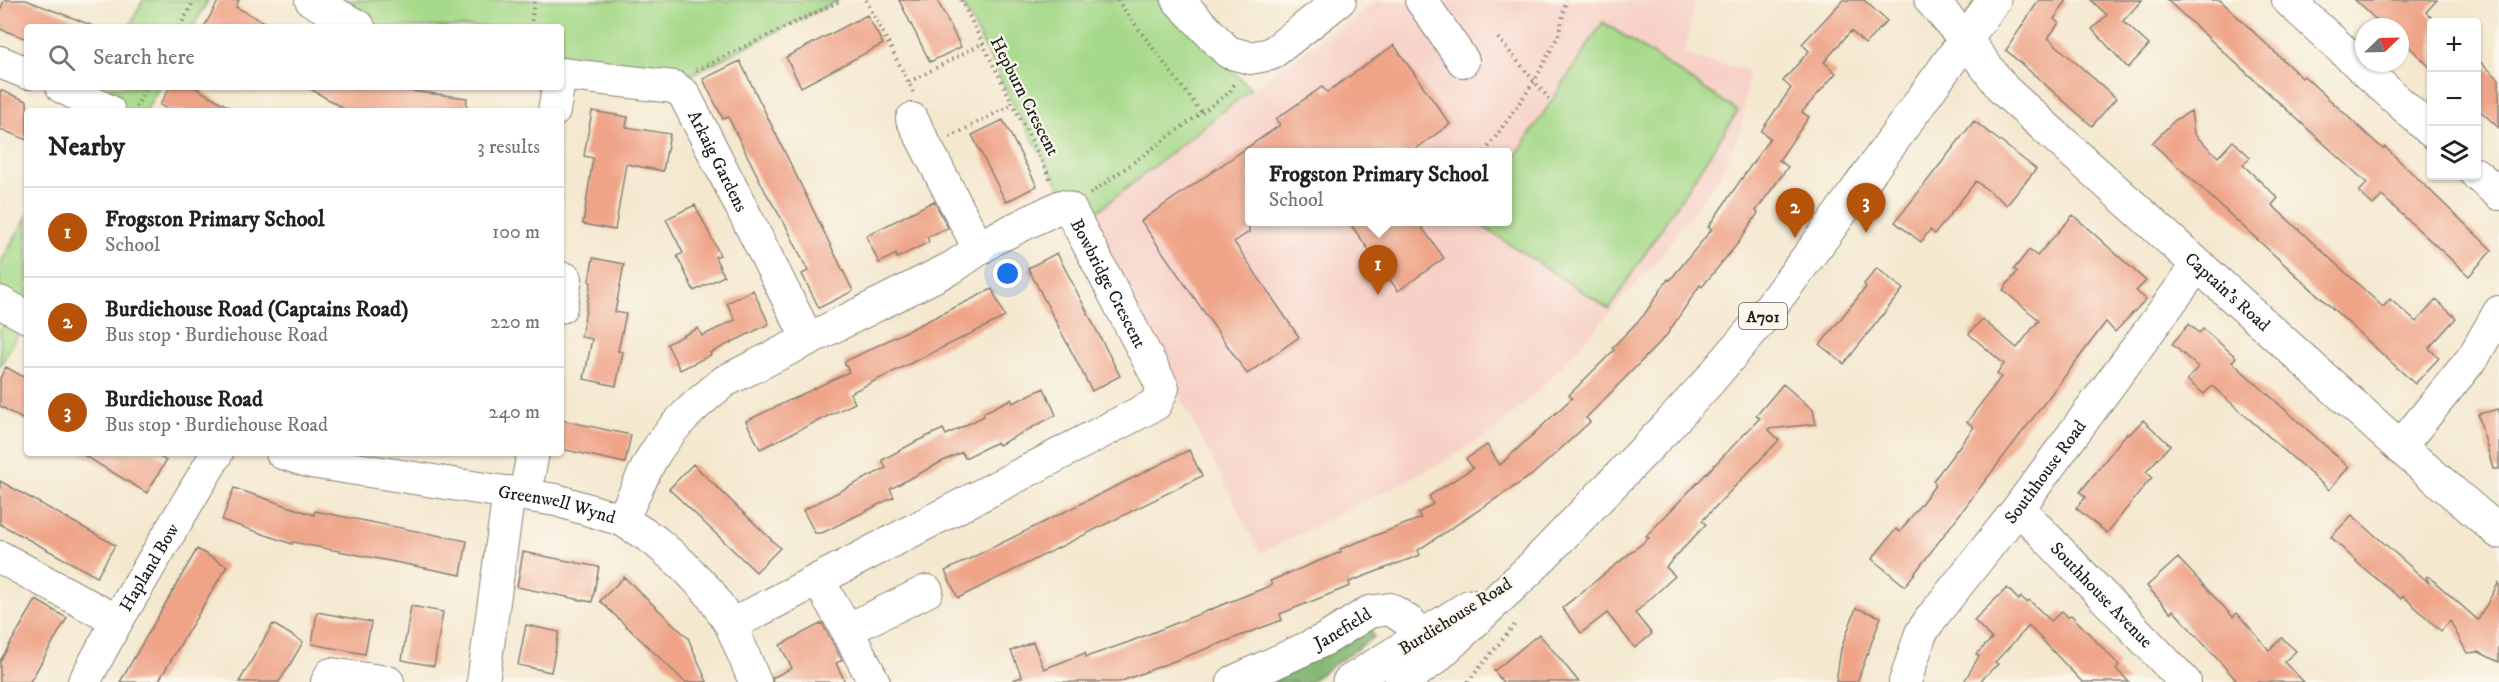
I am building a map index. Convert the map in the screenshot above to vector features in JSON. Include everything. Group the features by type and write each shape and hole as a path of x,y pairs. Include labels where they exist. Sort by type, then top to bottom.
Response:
{"main road":[{"name":"Captain's Road","path":"1931,0 1966,40 2004,90 2400,447 2499,532"},
{"name":"A701","path":"1966,40 1994,0"},
{"name":"Burdiehouse Road","path":"1401,682 1428,648 1530,569 1666,428 1759,322 1966,40"},
{"name":"Burdiehouse Road","path":"1348,682 1428,648"}],"street":[{"path":"311,0 354,24"},
{"path":"1178,0 1228,52 1250,58 1271,54 1340,0"},
{"path":"1421,0 1463,61"},
{"path":"2288,0 2427,127"},
{"path":"0,62 24,72"},
{"path":"564,74 674,87"},
{"name":"Arkaig Gardens","path":"674,87 684,94 808,339"},
{"path":"68,90 103,108"},
{"path":"554,108 558,90"},
{"path":"916,110 928,148 979,249"},
{"path":"2481,178 2499,194"},
{"name":"Bowbridge Crescent","path":"622,520 652,458 671,431 700,400 725,381 953,267 994,239 1065,207 1163,388 1156,404 731,625"},
{"name":"Southhouse Road","path":"1905,682 1921,633 2017,510 2198,266"},
{"path":"0,302 24,315"},
{"path":"2400,447 2474,356 2499,312"},
{"name":"Hapland Bow","path":"84,682 117,621 215,456"},
{"name":"Greenwell Wynd","path":"292,456 311,462 556,500 622,520 654,540 709,592 731,625 755,682"},
{"path":"483,682 517,494 532,456"},
{"name":"Southhouse Avenue","path":"2017,510 2030,520 2185,682"},
{"path":"0,557 117,621"},
{"path":"818,580 848,630 874,682"},
{"path":"848,630 927,591"},
{"name":"Janefield","path":"1233,682 1326,639 1369,612 1390,609 1411,623 1428,648"},
{"path":"327,682 331,674 388,682"}],"path":[{"path":"182,24 194,0"},
{"path":"531,24 534,0"},
{"path":"674,87 689,73 842,0"},
{"path":"866,0 909,82 916,110"},
{"name":"Hepburn Crescent","path":"961,0 1065,207"},
{"path":"1117,0 1201,113"},
{"path":"1488,148 1534,82 1559,34 1566,0"},
{"path":"1498,38 1551,101"},
{"path":"909,82 983,43"},
{"path":"1065,207 1230,92 1250,58"},
{"path":"136,108 145,90"},
{"path":"928,148 1013,104"}],"shaded area":[{"path":"1378,0 1695,0 1684,55 1748,71 1741,130 1719,177 1654,264 1548,381 1493,432 1442,463 1260,553 1089,218 1251,89"}],"green space":[{"path":"143,0 208,0 195,24 131,24"},
{"path":"334,0 839,0 688,76 564,58 564,24 375,24"},
{"path":"961,0 1160,0 1251,89 1089,218 1059,186 1013,104"},
{"path":"1603,22 1738,111 1609,309 1482,226 1512,226 1512,161"},
{"path":"96,90 157,90 148,108 86,108"},
{"path":"24,221 24,324 0,366 0,264"},
{"path":"1370,629 1374,637 1309,682 1273,682"}],"building":[{"path":"4,0 26,0 88,24 24,24 24,38 0,29 0,11"},
{"path":"219,0 239,0 236,7 267,24 206,24"},
{"path":"899,0 937,0 961,47 930,62"},
{"path":"1843,0 1864,0 1887,21 1865,44 1851,31 1824,62 1836,73 1802,112 1809,117 1779,160 1788,167 1756,211 1758,213 1738,243 1702,287 1700,285 1666,336 1586,418 1590,422 1532,475 1418,550 1420,555 1349,582 1350,586 1280,614 1282,620 1119,682 1014,682 1013,680 1022,677 1011,651 1033,642 1044,669 1085,653 1086,657 1129,642 1272,585 1270,581 1341,552 1340,549 1421,518 1418,513 1433,504 1429,496 1473,468 1466,459 1487,445 1500,465 1572,398 1569,395 1614,350 1612,348 1644,315 1668,279 1670,280 1712,229 1708,227 1770,138 1761,131 1791,88 1783,81 1809,51 1802,44"},
{"path":"2039,0 2067,0 2054,19 2059,23 2048,38 2116,98 2092,126 2006,50"},
{"path":"2091,0 2142,0 2123,21 2149,45 2128,68 2092,29 2107,15"},
{"path":"2167,0 2220,0 2302,78 2304,76 2383,149 2385,147 2492,250 2469,276 2382,196 2373,205 2359,192 2367,183"},
{"path":"2355,0 2437,0 2426,12 2432,18 2427,18 2427,64 2409,47 2409,18 2374,18"},
{"path":"867,15 883,44 801,87 786,57"},
{"path":"1394,45 1450,124 1417,148 1247,148 1280,125 1276,119 1322,87 1327,92"},
{"path":"740,61 853,291 819,308 802,274 808,271 786,226 766,193 728,117 723,119 703,79"},
{"path":"2481,63 2499,79 2499,128 2481,112"},
{"path":"0,90 27,101 27,108 24,108 24,139 0,129"},
{"path":"168,90 199,90 231,108 166,108 160,105"},
{"path":"312,90 402,90 467,98 466,108 343,108"},
{"path":"592,111 628,117 626,127 670,134 663,171 626,164 615,230 583,224 593,158 584,156"},
{"path":"2191,111 2194,134 2218,157 2233,141 2250,157 2243,165 2278,198 2272,205 2383,307 2390,299 2416,322 2436,300 2456,318 2429,348 2439,358 2415,384 2152,143 2175,120"},
{"path":"1003,120 1037,186 1006,202 972,135"},
{"path":"1974,121 2036,169 2007,205 1976,181 1935,234 1930,230 1921,242 1895,222"},
{"path":"1245,149 1245,226 1249,226 1249,232 1234,242 1299,337 1247,374 1141,221"},
{"path":"934,201 948,228 927,237 929,242 897,258 896,254 879,263 866,236"},
{"path":"695,205 720,255 715,257 724,276 694,291 677,256 683,253 666,219"},
{"path":"2073,215 2146,281 2136,291 2146,299 2115,332 2106,322 1905,586 1872,559 1896,529 1900,532 1936,484 1933,481 1974,427 1967,422 2001,377 1997,374 2004,364 1969,334 1982,319 2017,348 2039,320 2003,290 2017,272 2014,269 2029,250 2037,256"},
{"path":"1352,226 1421,226 1444,258 1398,291"},
{"path":"1057,253 1120,376 1092,391 1028,268"},
{"path":"593,258 624,264 615,312 626,314 618,351 623,352 616,386 584,379 592,339 581,337"},
{"path":"1877,268 1903,289 1844,364 1820,345 1866,287 1864,284"},
{"path":"992,289 1005,317 850,393 855,403 760,449 746,421 849,372 844,362"},
{"path":"753,290 769,324 680,370 667,344 698,328 702,336 735,320 727,303"},
{"path":"2189,324 2199,333 2203,329 2236,357 2232,362 2349,467 2329,490 2212,386 2204,394 2187,380 2198,367 2172,344"},
{"path":"6,367 24,377 24,420 0,406 0,378"},
{"path":"1783,384 1813,410 1816,424 1768,429 1779,440 1702,521 1706,524 1666,567 1675,576 1635,613 1652,634 1635,648 1607,613 1581,633 1562,608 1649,538 1646,536 1760,418 1756,416"},
{"path":"1044,388 1056,415 999,445 997,442 965,458 962,452 943,461 890,489 894,497 822,533 815,533 803,510 886,468 882,460 917,441 943,429 946,435 1011,399 1013,403"},
{"path":"2499,409 2499,469 2493,469 2478,414"},
{"path":"2143,420 2170,445 2146,472 2152,477 2107,533 2076,508 2086,497 2080,492 2127,433 2129,435"},
{"path":"564,421 631,435 625,463 564,450"},
{"path":"1189,450 1202,476 958,598 945,571"},
{"path":"85,456 158,456 166,461 147,493"},
{"path":"693,464 780,548 756,572 669,489"},
{"path":"0,481 115,545 97,577 0,524"},
{"path":"234,488 314,515 315,511 467,541 461,575 293,542 292,544 222,520"},
{"path":"2352,515 2429,583 2426,577 2428,576 2478,620 2499,582 2499,662 2479,652 2467,653 2450,621 2441,631 2403,596 2401,599 2361,566 2331,537"},
{"path":"197,549 227,566 158,682 120,682"},
{"path":"523,552 599,567 592,602 517,587"},
{"path":"2178,558 2233,617 2237,613 2269,650 2282,638 2296,651 2284,662 2304,682 2238,682 2173,610 2171,613 2147,586"},
{"path":"624,577 688,638 707,682 685,682 600,601"},
{"path":"2007,588 2019,600 2021,597 2027,602 2029,600 2051,621 2062,611 2068,617 2071,615 2119,665 2116,669 2129,682 2082,682 2029,626 1995,662 1998,664 1979,682 1964,682 1979,656 1976,654 1992,639 1974,620"},
{"path":"36,600 67,618 30,682 0,682 0,661"},
{"path":"411,606 443,612 434,666 402,660"},
{"path":"1856,608 1881,617 1857,682 1836,682 1841,649"},
{"path":"317,612 371,622 365,654 312,644"},
{"path":"822,623 842,660 836,663 845,682 773,682 772,678 792,668 780,645"},
{"path":"273,624 303,642 288,668 279,682 239,682"},
{"path":"526,625 559,632 551,672 518,665"},
{"path":"1539,634 1579,682 1503,682 1494,671"}],"place":[{"name":"Burdiehouse Road","path":"1866,233"},
{"name":"Burdiehouse Road (Captains Road)","path":"1795,238"},
{"name":"Frogston Primary School","path":"1378,295"}]}
